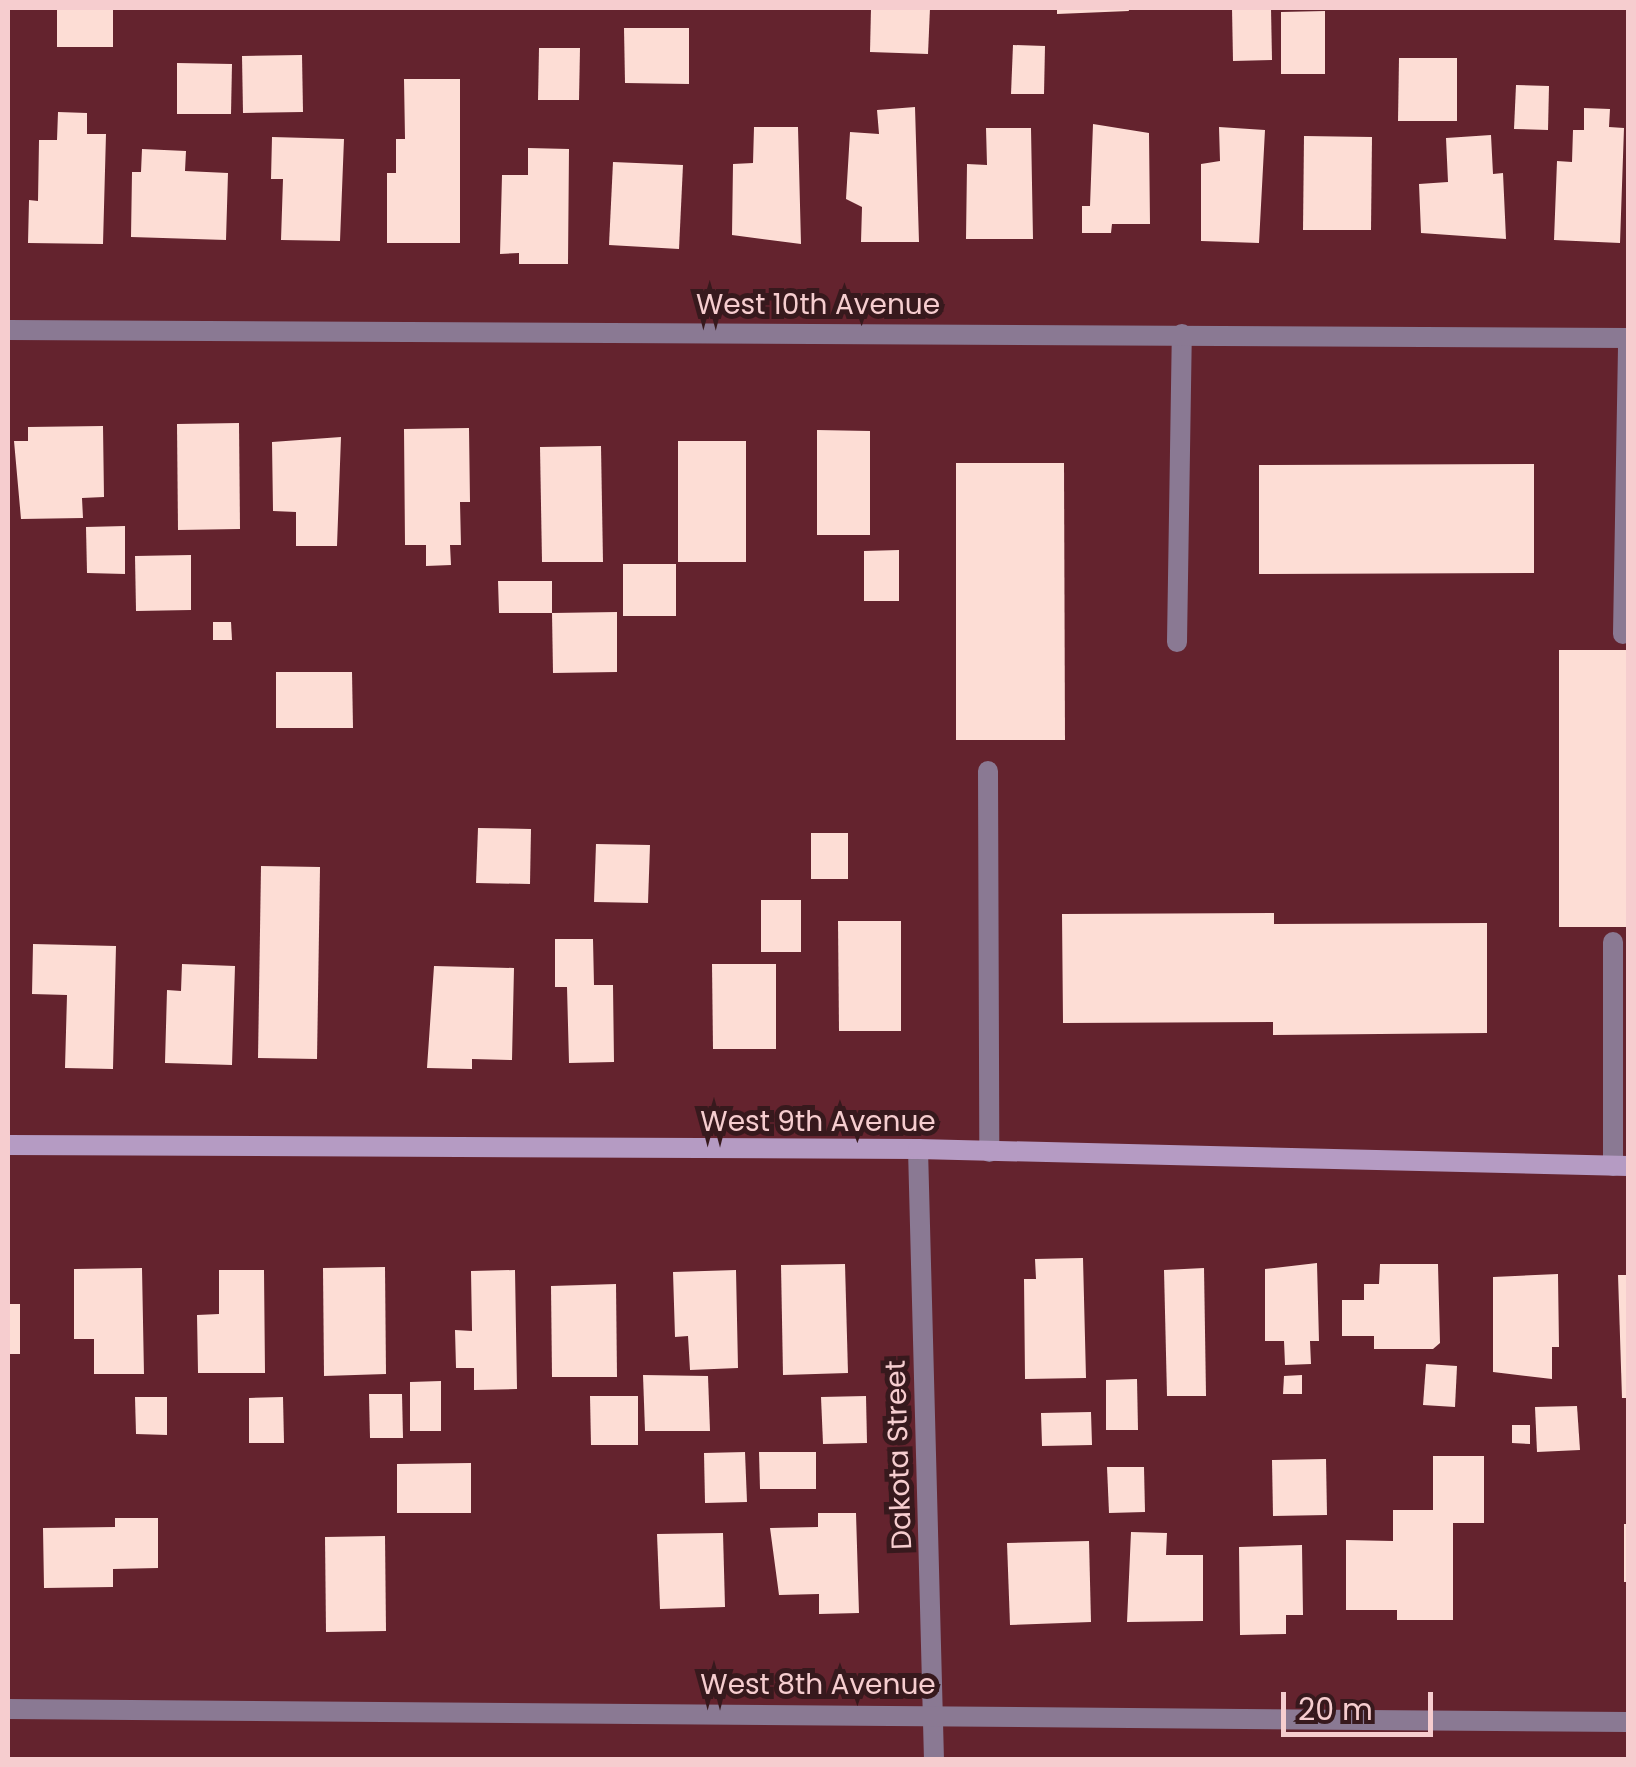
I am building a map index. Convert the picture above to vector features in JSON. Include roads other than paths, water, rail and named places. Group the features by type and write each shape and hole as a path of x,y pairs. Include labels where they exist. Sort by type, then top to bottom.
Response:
{"main road":[{"name":"West 9th Avenue","path":"8,1145 918,1150 1620,1166"}],"street":[{"name":"West 10th Avenue","path":"8,330 1628,338"},
{"path":"1177,642 1182,334"},
{"path":"1623,634 1628,338"},
{"path":"988,771 989,1152"},
{"path":"1613,942 1620,1166"},
{"name":"Dakota Street","path":"918,1150 934,1760"},
{"name":"West 8th Avenue","path":"8,1709 933,1713 1628,1722"}]}
